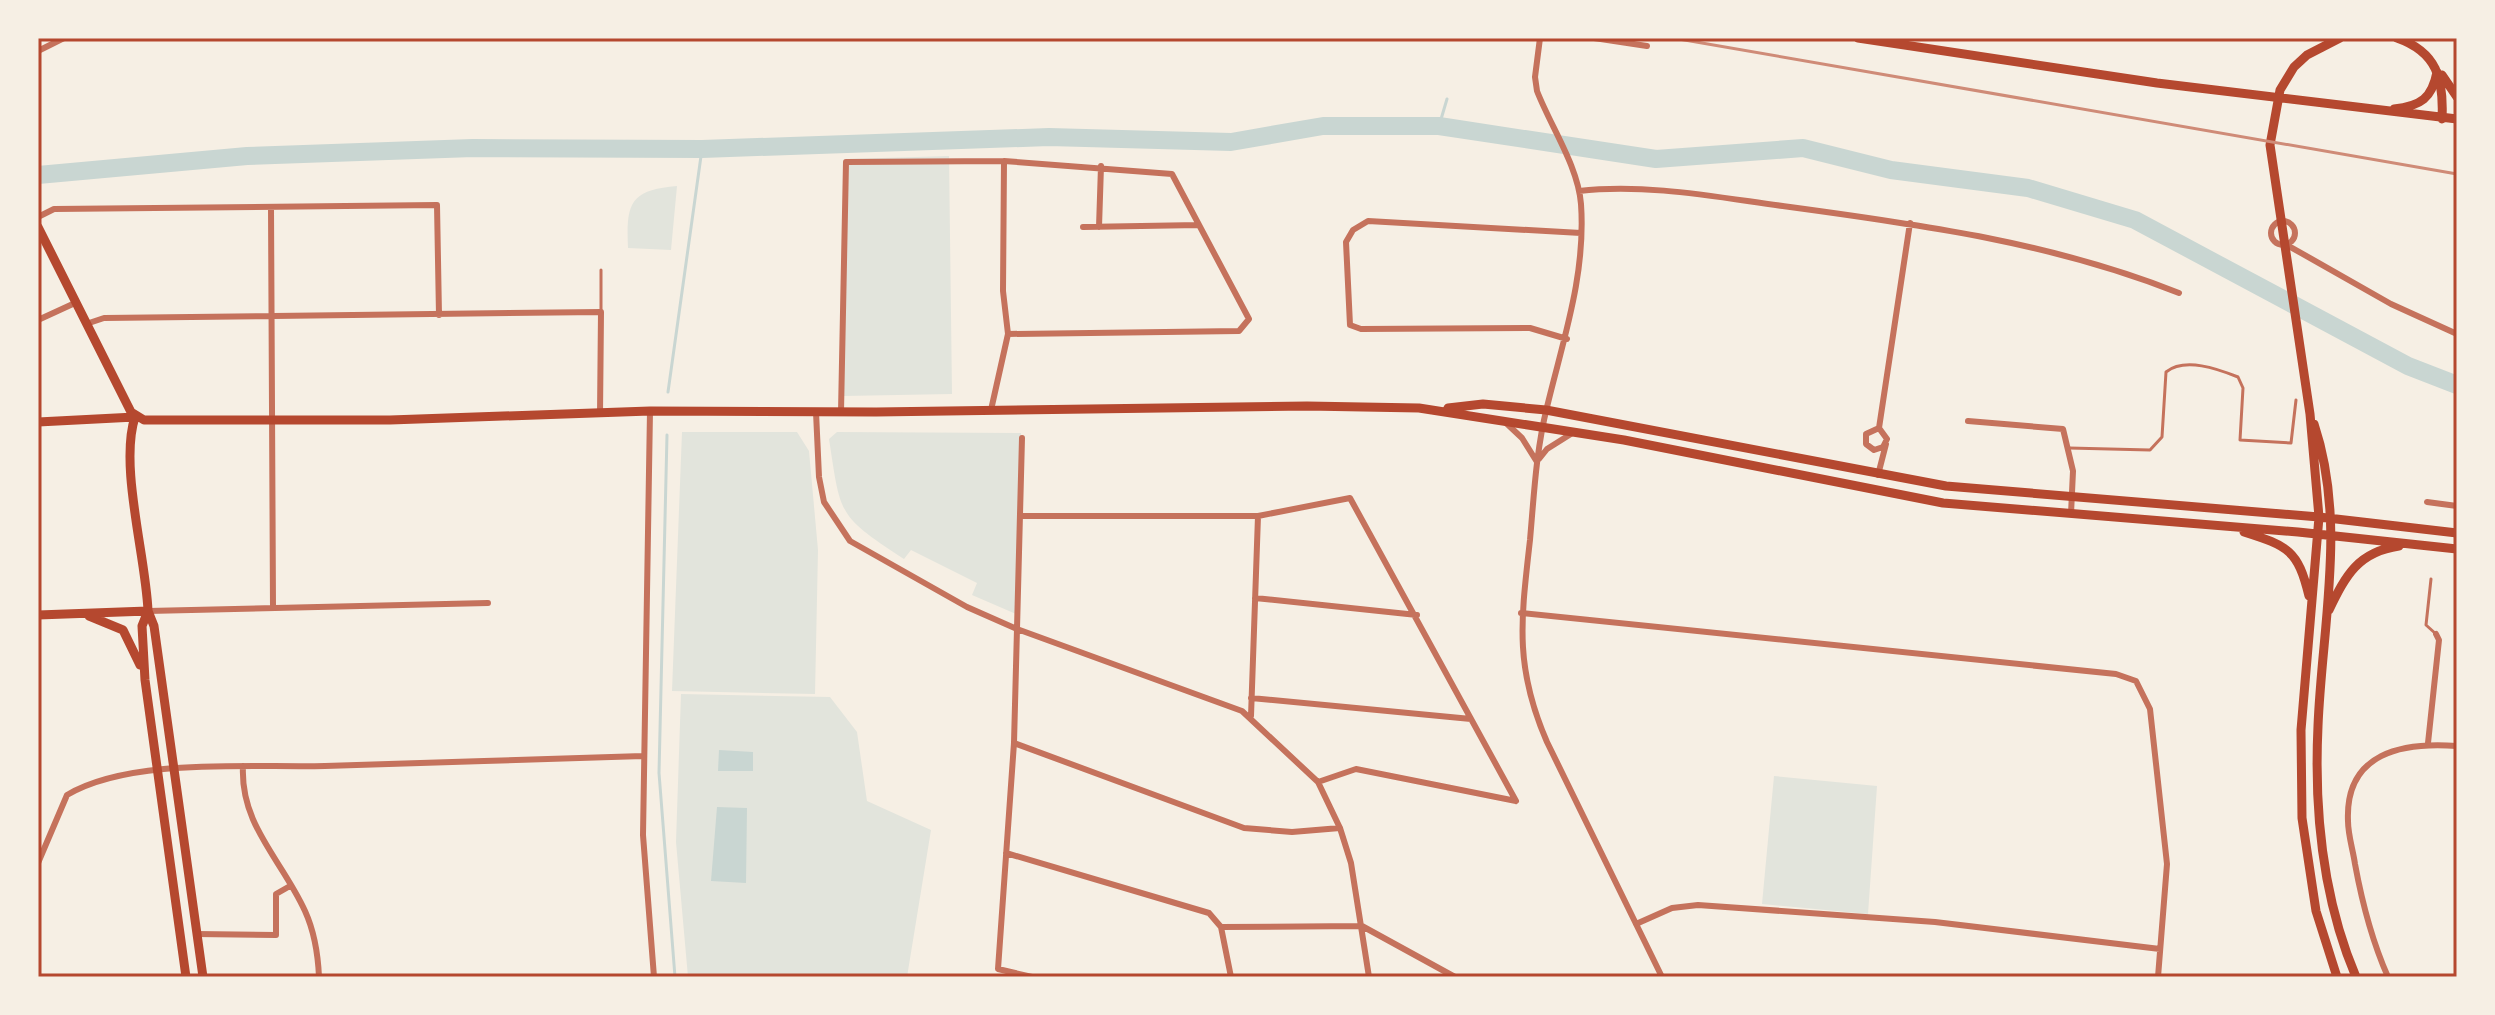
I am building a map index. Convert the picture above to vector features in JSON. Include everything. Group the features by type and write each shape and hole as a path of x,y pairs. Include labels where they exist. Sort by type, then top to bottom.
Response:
{"main road":[{"path":"1858,38 1994,60 2375,111 2457,119"},
{"path":"2337,977 2316,911 2302,818 2301,730 2319,517 2310,414 2270,145 2280,90 2294,67 2324,44 2340,38"},
{"path":"2397,38 2413,44 2438,69 2457,97"},
{"path":"2375,111 2409,108 2425,101 2434,91 2438,69"},
{"path":"2438,69 2443,86 2442,119"},
{"path":"38,227 135,417 131,429 132,459 148,611 154,626 203,977"},
{"path":"1436,410 1483,404 1546,410 1878,475 2073,498 2333,518 2457,533"},
{"path":"38,422 135,417 178,422 271,422 650,411 841,412 1291,406 1436,410 1574,431 1890,496 2457,549"},
{"path":"2310,414 2318,436 2333,518 2318,727 2320,820 2329,890 2356,977"},
{"path":"2229,527 2284,545 2296,556 2311,605"},
{"path":"2327,613 2349,571 2363,557 2414,544"},
{"path":"38,615 148,611"},
{"path":"148,611 142,626 145,680 186,977"},
{"path":"81,615 106,620 123,630 145,680"},
{"path":"181,943 195,948 200,958"}],"street":[{"path":"38,51 64,38"},
{"path":"1540,38 1535,77 1546,113 1579,191 1581,233 1567,339 1546,410 1537,462 1521,613 1523,665 1530,703 1662,977"},
{"path":"1594,38 1647,46"},
{"path":"991,410 1008,334 1003,291 1004,161"},
{"path":"841,412 846,162 1004,161 1101,166 1172,174 1249,319 1239,331 1008,334"},
{"path":"1099,227 1101,166"},
{"path":"1579,191 1638,189 1951,229 2081,259 2179,293"},
{"path":"38,217 54,209 437,205 439,315"},
{"path":"271,207 273,607"},
{"path":"1567,339 1530,328 1361,329 1350,325 1346,242 1353,230 1368,221 1581,233"},
{"path":"1879,428 1910,223"},
{"path":"1083,227 1199,225"},
{"path":"2287,245 2391,304 2457,334"},
{"path":"38,320 75,303"},
{"path":"86,324 104,318 601,312 600,414"},
{"path":"650,411 643,835 654,977"},
{"path":"816,412 819,477 824,502 850,541 967,607 1017,629 1251,716 1318,782 1340,828 1351,863 1369,977"},
{"path":"1504,421 1522,438 1537,462"},
{"path":"1968,421 2063,429 2069,448 2073,498 2071,514"},
{"path":"1879,428 1869,430 1866,444 1874,450 1886,444"},
{"path":"1878,475 1886,444 1886,434 1879,428"},
{"path":"1537,462 1547,449 1574,431"},
{"path":"1022,438 1014,743 998,969 1032,977"},
{"path":"1020,516 1258,516 1350,498 1417,615 1516,801 1356,769 1318,782"},
{"path":"2427,502 2457,506"},
{"path":"1251,716 1258,516"},
{"path":"1255,598 1417,615"},
{"path":"148,611 488,603"},
{"path":"1521,613 1938,653 2116,674 2136,681 2150,709 2167,864 2158,977"},
{"path":"2428,743 2439,640 2436,634"},
{"path":"1251,698 1471,719"},
{"path":"1014,743 1244,828 1292,832 1340,828"},
{"path":"2388,977 2376,952 2358,878 2348,820 2350,796 2358,777 2372,761 2388,751 2428,743 2457,746"},
{"path":"38,863 67,795 91,784 158,772 243,766 643,756"},
{"path":"243,766 242,793 248,811 305,910 317,945 319,977"},
{"path":"1006,853 1209,913 1221,927 1231,977"},
{"path":"196,934 276,935 276,894 290,886"},
{"path":"1636,924 1672,908 1698,905 1935,922 2160,949"},
{"path":"1221,927 1362,926 1455,977"}],"lane":[{"path":"601,270 601,312"},
{"path":"2069,448 2150,450 2162,437 2166,372 2173,367 2212,367 2238,377 2243,388 2240,440 2291,443 2296,400"},
{"path":"2431,579 2426,625 2436,634"}],"shaded area":[{"path":"949,156 952,394 843,396 848,159"},
{"path":"677,186 671,250 628,248 628,220 634,202 649,191"},
{"path":"682,432 797,432 809,451 818,550 815,694 672,691"},
{"path":"837,432 1021,433 1016,614 972,595 977,583 911,550 904,559 854,522 840,499 836,484 829,439"},
{"path":"681,694 830,697 857,732 867,801 931,830 907,977 688,977 676,842"},
{"path":"719,750 753,752 753,771 718,771"},
{"path":"1774,776 1877,786 1868,914 1762,904"},
{"path":"717,807 747,808 746,883 711,881"}],"waterway":[{"path":"1439,126 1447,99"},
{"path":"38,175 247,156 473,148 702,149 1049,137 1231,142 1323,126 1439,126 1656,159 1803,148 1891,170 2028,188 2135,220 2408,366 2457,385"},
{"path":"668,392 702,149"},
{"path":"667,435 659,773 675,977"}],"railway":[{"path":"1673,38 2457,174"}]}
